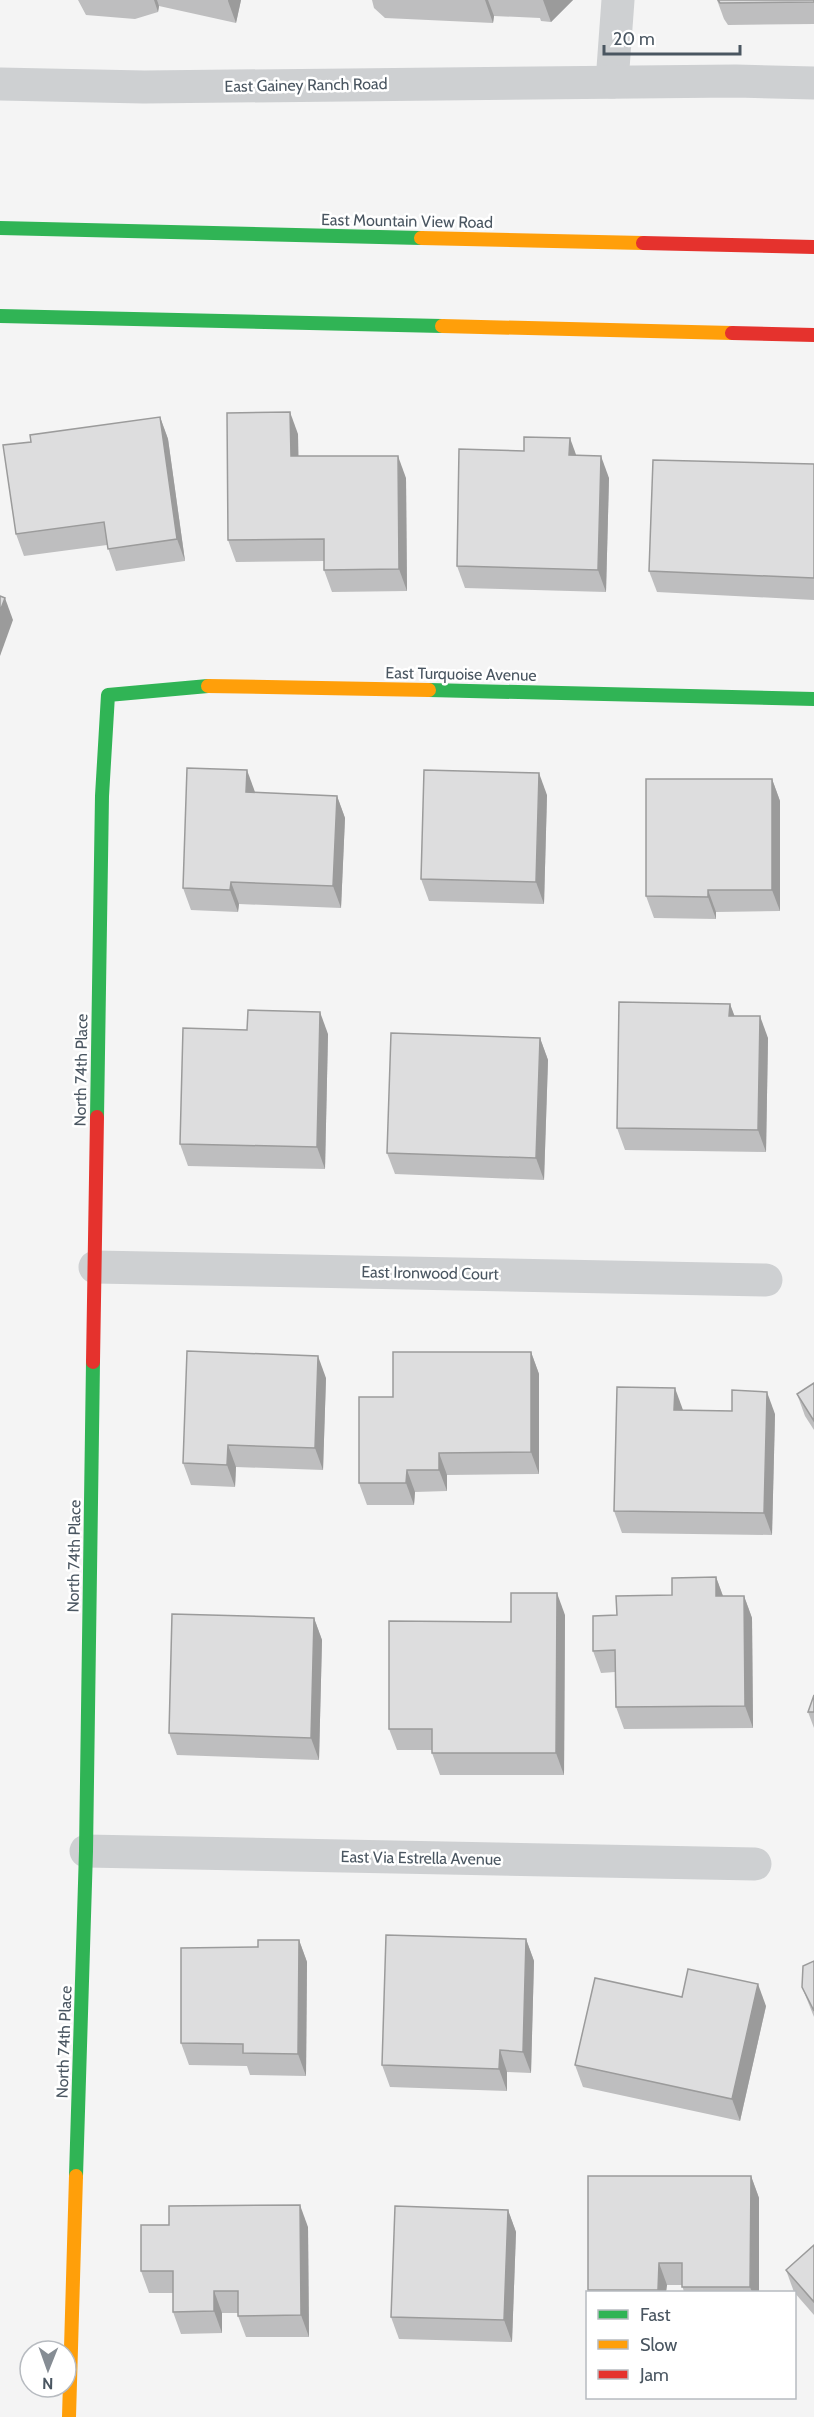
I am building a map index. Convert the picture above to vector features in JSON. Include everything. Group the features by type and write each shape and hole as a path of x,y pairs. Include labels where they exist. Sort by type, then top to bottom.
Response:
{"street":[{"path":"612,82 618,0"},
{"name":"East Gainey Ranch Road","path":"0,84 144,87 612,82 814,83"},
{"name":"East Mountain View Road","path":"0,228 814,247"},
{"path":"0,316 814,334"},
{"name":"East Turquoise Avenue","path":"108,695 221,685 814,699"},
{"name":"North 74th Place","path":"69,2417 87,1851 102,796 108,695"},
{"name":"East Ironwood Court","path":"95,1267 766,1280"},
{"name":"East Via Estrella Avenue","path":"87,1851 755,1864"}],"building":[{"path":"718,0 814,0 814,2 720,3"},
{"path":"290,412 291,456 398,456 399,569 324,570 324,539 228,540 227,413"},
{"path":"160,417 177,539 108,549 104,522 16,534 3,445 31,442 30,435"},
{"path":"524,437 570,438 569,455 601,456 598,570 457,566 459,449 524,451"},
{"path":"653,460 814,464 814,578 649,571"},
{"path":"0,596 5,598 0,611"},
{"path":"187,768 247,770 246,792 337,796 333,886 231,882 230,890 183,888"},
{"path":"424,770 539,773 536,882 421,879"},
{"path":"646,779 772,779 772,890 708,890 708,897 646,896"},
{"path":"619,1002 730,1004 729,1016 760,1016 758,1130 617,1128"},
{"path":"248,1010 320,1012 317,1147 180,1144 183,1028 247,1030"},
{"path":"391,1033 540,1038 536,1158 387,1153"},
{"path":"187,1351 318,1356 315,1448 228,1445 227,1465 183,1463"},
{"path":"393,1352 531,1352 531,1452 439,1453 439,1470 407,1470 406,1483 359,1483 359,1397 393,1397"},
{"path":"814,1383 814,1421 797,1394"},
{"path":"617,1387 675,1388 674,1410 732,1411 732,1390 767,1392 764,1513 614,1511"},
{"path":"716,1577 716,1596 744,1596 745,1706 616,1707 615,1650 593,1651 593,1616 617,1615 616,1596 672,1595 672,1578"},
{"path":"511,1593 557,1593 556,1753 432,1753 432,1729 389,1729 389,1621 511,1622"},
{"path":"172,1614 314,1618 311,1738 169,1733"},
{"path":"814,1695 814,1712 808,1712"},
{"path":"386,1935 526,1939 523,2052 500,2050 499,2069 382,2065"},
{"path":"258,1940 299,1940 298,2054 243,2053 243,2044 181,2043 181,1948 258,1947"},
{"path":"814,1961 814,2011 802,1987 803,1966"},
{"path":"688,1969 758,1984 732,2099 575,2065 595,1978 682,1997"},
{"path":"588,2176 751,2176 750,2287 682,2287 682,2263 659,2263 658,2290 588,2290"},
{"path":"300,2205 301,2315 238,2316 238,2291 214,2291 214,2311 173,2312 173,2271 141,2271 141,2225 169,2225 169,2206"},
{"path":"395,2206 508,2210 504,2320 391,2317"},
{"path":"814,2245 814,2302 786,2270"}],"traffic: fast":[{"path":"0,228 421,238"},
{"path":"0,316 442,326"},
{"path":"97,1117 102,796 108,695 208,686"},
{"path":"429,690 814,699"},
{"path":"76,2176 86,1851 93,1362"}],"traffic: slow":[{"path":"421,238 643,243"},
{"path":"442,326 732,333"},
{"path":"208,686 429,690"},
{"path":"69,2417 76,2176"}],"traffic: jam":[{"path":"643,243 814,247"},
{"path":"732,333 814,335"},
{"path":"93,1362 97,1117"}]}
